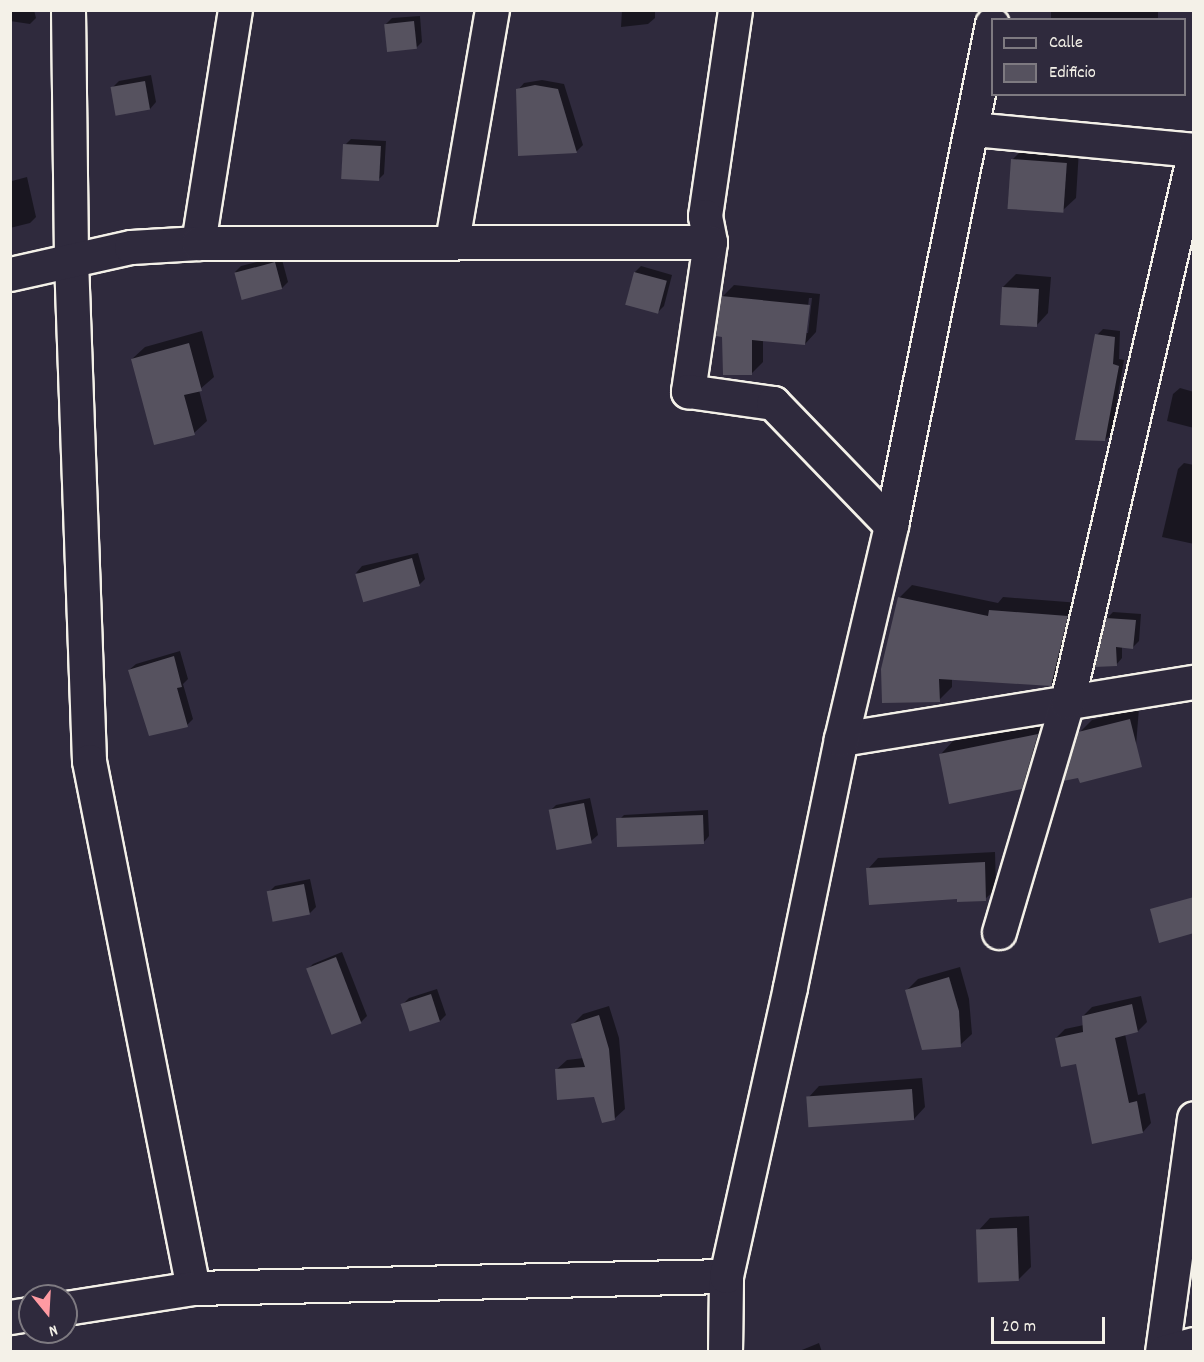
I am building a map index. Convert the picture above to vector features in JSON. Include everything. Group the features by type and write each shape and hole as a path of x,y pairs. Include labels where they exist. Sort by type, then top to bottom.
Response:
{"street":[{"path":"68,10 71,260 89,761 193,1288"},
{"path":"198,243 235,10"},
{"path":"452,241 492,10"},
{"path":"735,10 705,216 710,242 688,391 773,403 891,525"},
{"path":"725,1352 726,1276 790,987 841,739 891,525 991,34"},
{"path":"972,129 1194,152 1066,702 999,932"},
{"path":"10,274 131,247 198,243 710,242"},
{"path":"841,739 1194,682"},
{"path":"1194,1118 1163,1352 1194,1344"},
{"path":"78,1306 193,1288 726,1276"}],"building":[{"path":"414,21 417,49 387,52 384,24"},
{"path":"145,81 150,110 116,116 111,87"},
{"path":"535,85 558,89 577,153 518,156 516,89"},
{"path":"343,144 381,146 379,181 341,179"},
{"path":"1011,159 1067,163 1063,213 1008,209"},
{"path":"275,262 282,289 242,300 234,273"},
{"path":"634,272 667,281 658,314 625,305"},
{"path":"1002,287 1039,289 1037,327 1000,325"},
{"path":"721,296 810,305 805,345 752,340 752,375 723,375 722,337 716,336"},
{"path":"1095,334 1115,337 1113,364 1119,366 1105,441 1075,440"},
{"path":"189,343 202,391 184,395 195,435 154,445 131,359"},
{"path":"412,558 420,586 363,602 355,574"},
{"path":"898,597 988,616 989,610 1068,616 1051,686 939,679 940,702 882,703 881,669"},
{"path":"1106,618 1136,620 1133,649 1116,647 1117,666 1094,667"},
{"path":"174,656 182,687 177,688 188,727 149,736 128,670"},
{"path":"1130,719 1142,767 1080,783 1078,778 1063,781 1078,732"},
{"path":"1038,734 1022,789 949,804 939,754"},
{"path":"584,803 592,843 556,850 549,810"},
{"path":"703,815 704,844 617,847 616,818"},
{"path":"985,862 986,901 957,902 957,899 869,905 866,868"},
{"path":"304,884 310,914 273,922 267,891"},
{"path":"1194,897 1194,933 1159,943 1150,909"},
{"path":"336,957 361,1023 332,1035 306,968"},
{"path":"949,977 959,1011 961,1047 922,1050 905,990"},
{"path":"431,994 440,1022 410,1031 401,1004"},
{"path":"1132,1004 1138,1032 1115,1038 1129,1103 1137,1101 1143,1133 1092,1144 1076,1064 1061,1067 1055,1038 1083,1032 1082,1016"},
{"path":"599,1015 609,1049 615,1120 602,1123 594,1097 557,1100 555,1069 585,1067 571,1024"},
{"path":"912,1089 914,1120 808,1127 806,1096"},
{"path":"1017,1228 1019,1281 978,1282 976,1229"}]}
